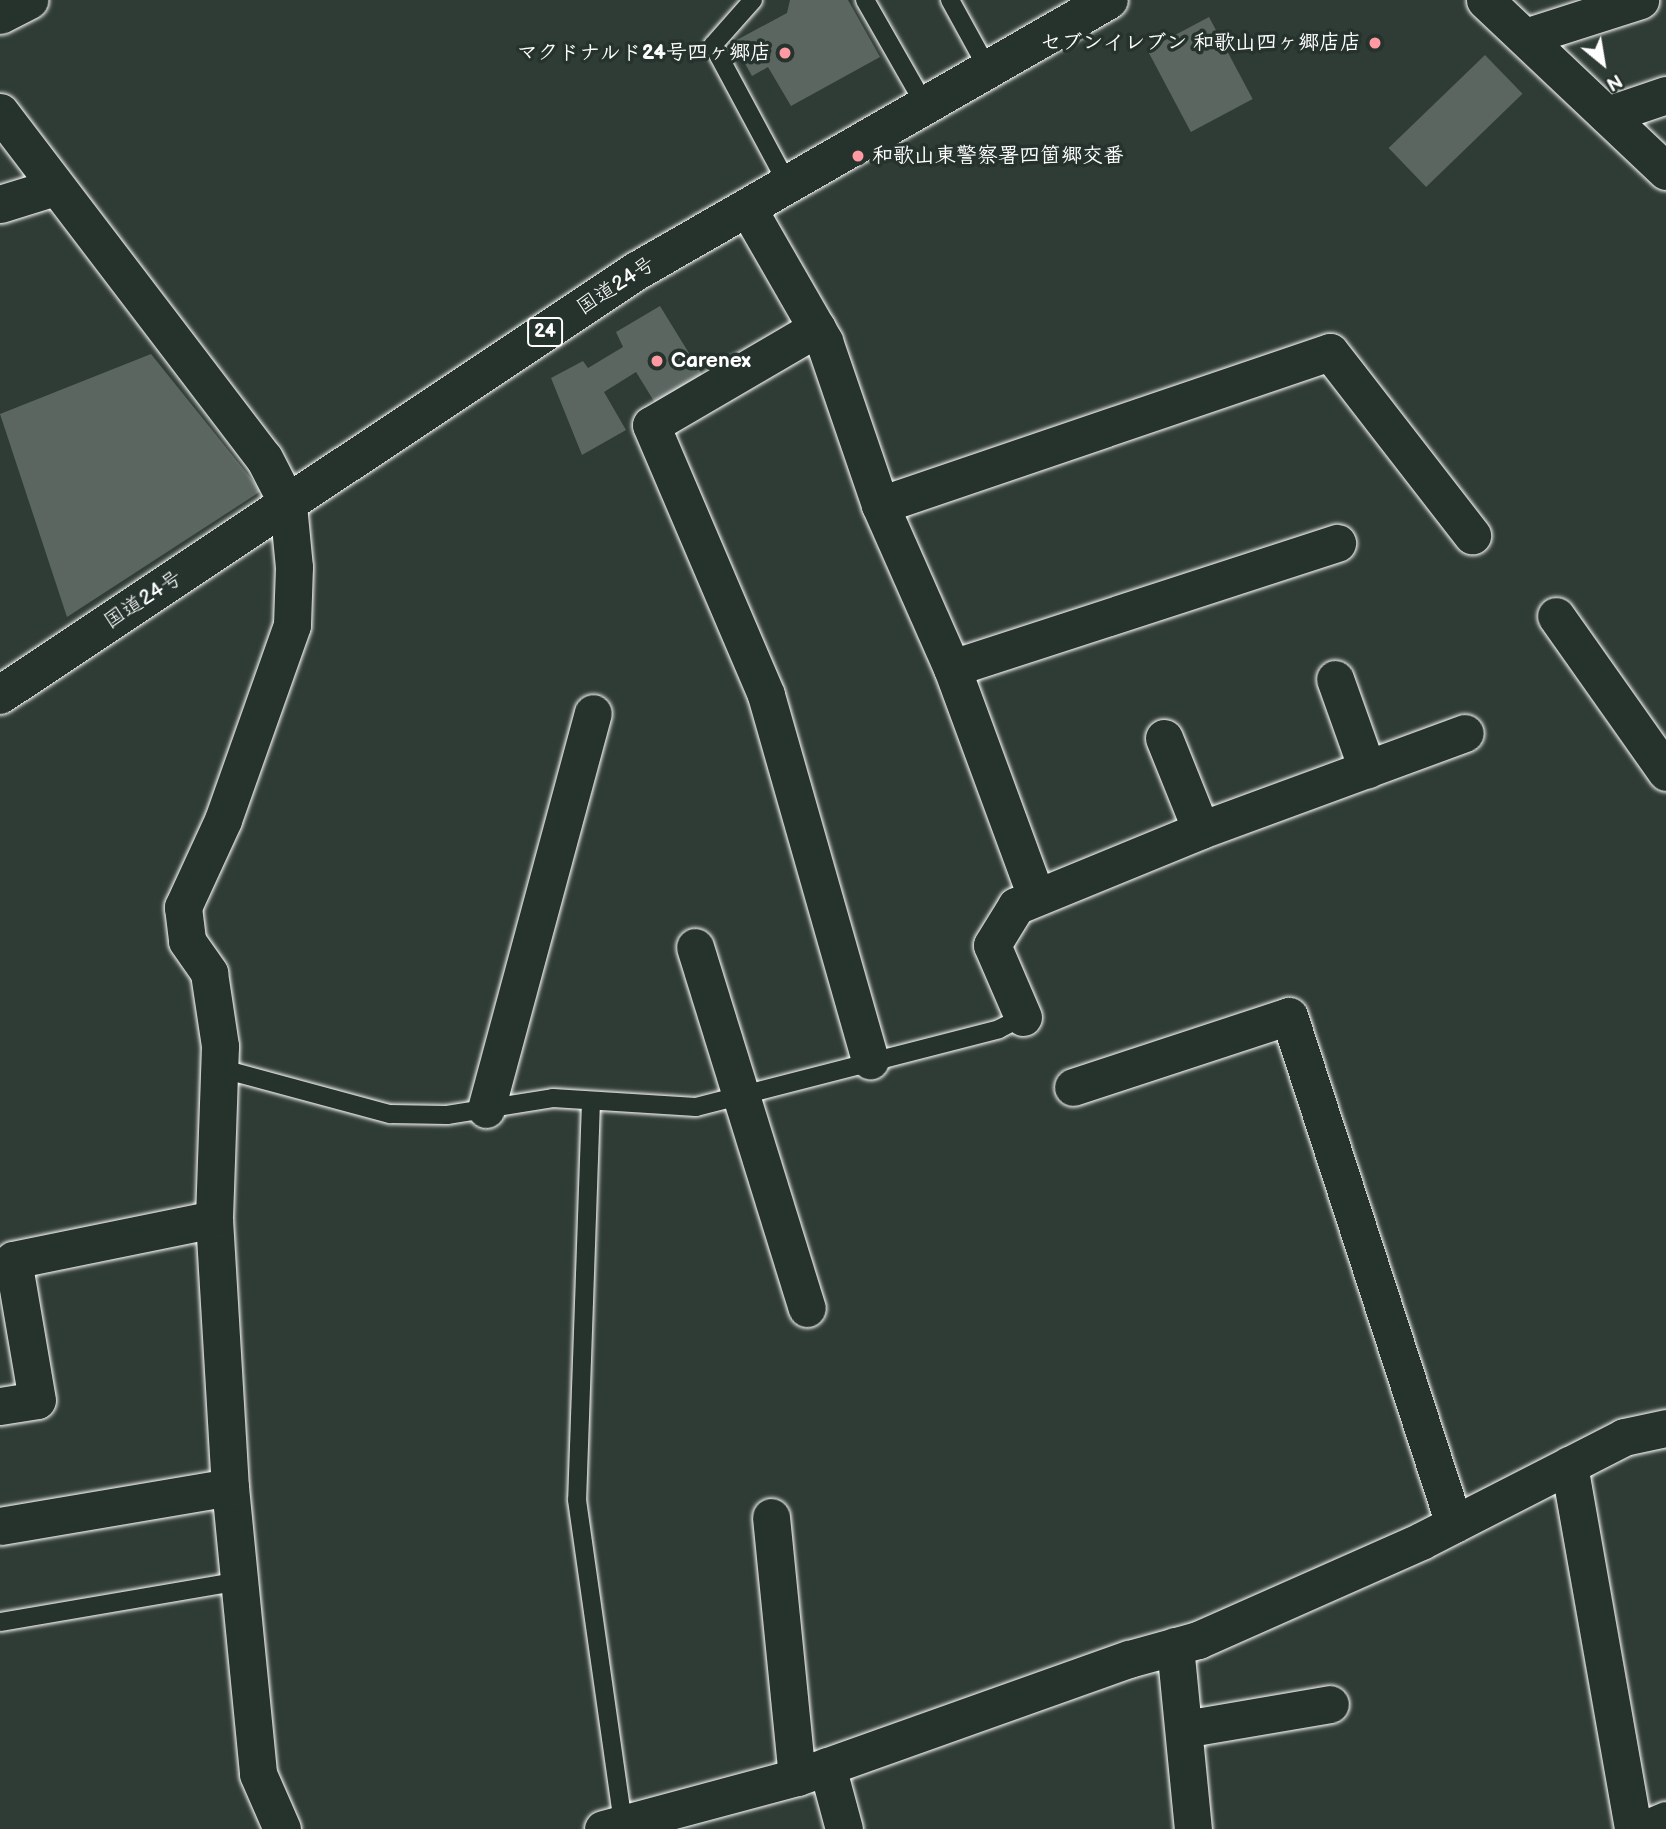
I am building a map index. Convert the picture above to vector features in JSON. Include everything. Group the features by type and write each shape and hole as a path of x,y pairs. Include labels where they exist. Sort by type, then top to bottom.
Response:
{"highway":[{"name":"国道24号","path":"0,695 637,271 1109,0"}],"street":[{"path":"0,15 29,0"},
{"path":"1485,0 1666,171"},
{"path":"1525,37 1640,0"},
{"path":"1606,115 1666,95"},
{"path":"0,112 264,458 288,505 294,566 292,625 223,820 183,907 187,941 209,973 220,1046 214,1219 230,1487 258,1774 282,1829"},
{"path":"0,204 55,187"},
{"path":"747,207 817,328 880,505 952,668 1036,896"},
{"path":"817,328 651,425 766,695 870,1060"},
{"path":"880,505 1330,352 1472,535"},
{"path":"952,668 1337,543"},
{"path":"1556,616 1666,772"},
{"path":"1335,679 1367,769"},
{"path":"486,1109 593,713"},
{"path":"1023,1017 992,945 1016,906 1200,830 1465,733"},
{"path":"1164,738 1200,830"},
{"path":"695,947 807,1308"},
{"path":"1073,1087 1289,1016 1454,1524"},
{"path":"0,1406 37,1400 13,1260 214,1219"},
{"path":"617,1827 812,1771 1175,1646 1454,1524 1624,1437 1666,1428"},
{"path":"1569,1465 1633,1829"},
{"path":"0,1526 230,1487"},
{"path":"771,1517 812,1771 844,1829"},
{"path":"1175,1646 1193,1829"},
{"path":"1184,1729 1330,1704"},
{"path":"1645,1829 1666,1820"}],"lane":[{"path":"753,0 713,45 787,183"},
{"path":"865,0 925,106"},
{"path":"950,0 988,69"},
{"path":"219,1068 390,1114 447,1115 553,1098 696,1107 870,1060 999,1029 1023,1017"},
{"path":"591,1102 577,1500 617,1827"},
{"path":"0,1622 240,1581"}],"building":[{"path":"790,0 848,0 880,57 791,106 768,67 752,76 733,42 787,13"},
{"path":"1209,17 1253,99 1191,132 1147,50"},
{"path":"1485,55 1523,94 1426,187 1389,148"},
{"path":"660,306 703,376 657,406 636,372 604,392 626,430 582,455 551,378 583,361 588,368 623,347 616,332"},
{"path":"151,354 261,491 67,617 0,414"}],"place":[{"name":"セブンイレブン 和歌山四ヶ郷店店","path":"1375,43"},
{"name":"マクドナルド24号四ヶ郷店","path":"785,53"},
{"name":"和歌山東警察署四箇郷交番","path":"858,156"},
{"name":"Carenex","path":"657,361"}]}
